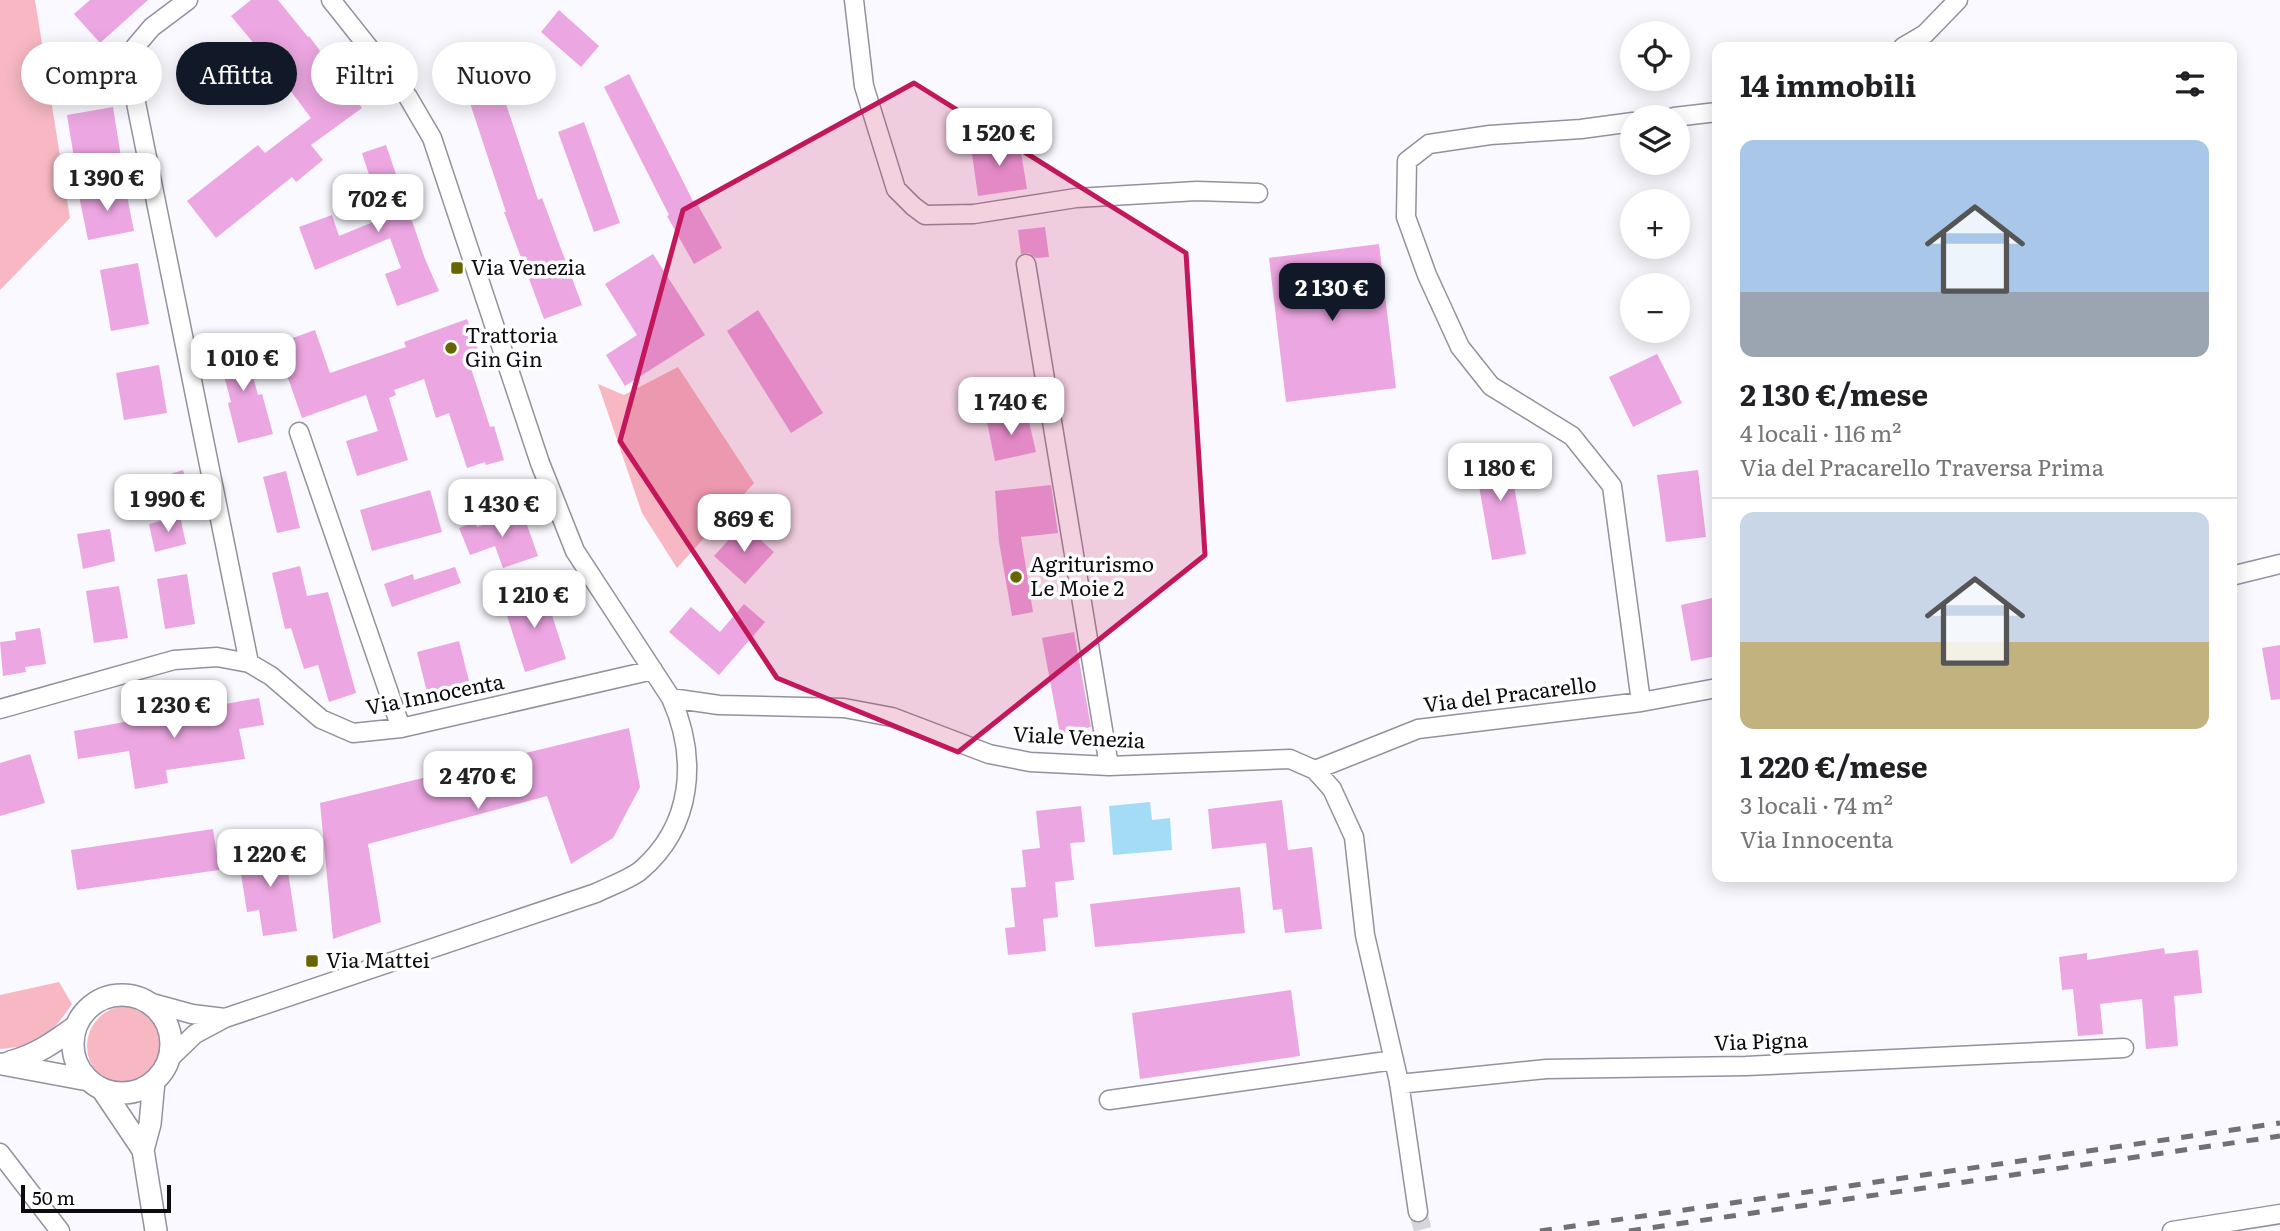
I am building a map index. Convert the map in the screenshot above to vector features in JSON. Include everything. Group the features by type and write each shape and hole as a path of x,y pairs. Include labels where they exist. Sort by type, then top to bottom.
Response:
{"street":[{"path":"187,0 152,27 135,47 130,73 248,663"},
{"path":"1,1064 95,1085 118,1093 135,1091 154,1081 169,1059 195,1034 225,1018 596,893 638,872 663,847 677,825 687,786 688,752 681,719 671,698 575,551 540,463 432,138 408,97 331,0"},
{"path":"854,0 864,86 896,189 912,206 926,215 974,214 1090,198 1196,191 1258,194"},
{"path":"1911,42 1925,34 1958,0"},
{"path":"1690,115 1712,113"},
{"path":"1620,124 1490,135 1429,144 1407,161 1406,217 1427,275 1460,347 1491,386 1572,436 1612,486 1641,702"},
{"path":"1026,264 1109,766"},
{"path":"299,432 401,728"},
{"path":"2237,575 2280,564"},
{"name":"Via Innocenta","path":"0,709 174,660 217,657 248,663 271,676 321,719 353,733 401,728 653,670"},
{"name":"Via del Pracarello","path":"1315,769 1418,729 1641,702 1712,689"},
{"name":"Viale Venezia","path":"671,698 719,705 844,708 892,717 989,754 1030,762 1109,766 1290,759 1315,769"},
{"name":"Viale Venezia","path":"681,719 719,705"},
{"path":"1315,769 1332,789 1354,836 1365,934 1399,1084 1418,1212"},
{"path":"143,1150 95,1085 79,1069 73,1056 75,1027 82,1014 93,1003 106,997 121,995 135,996 192,1014 225,1018"},
{"path":"148,1002 160,1013 168,1028 171,1039 169,1059"},
{"path":"1,1064 31,1057 45,1050 75,1027"},
{"name":"Via Pigna","path":"1399,1084 1546,1069 1746,1066 2124,1048"},
{"path":"1109,1100 1394,1060"},
{"path":"154,1081 150,1124 143,1150 156,1231"},
{"path":"0,1153 60,1231"},
{"path":"2172,1231 2208,1228 2280,1214"}],"highlighted area":[{"path":"914,83 1186,253 1205,555 958,752 777,678 620,441 683,210"}],"shaded area":[{"path":"0,0 35,0 42,42 21,42 21,105 52,105 70,218 0,290"},
{"path":"678,367 754,483 677,568 642,513 598,384 624,395"},
{"path":"59,982 72,1004 50,1032 34,1042 0,1049 0,995"},
{"path":"119,1006 135,1006 156,1017 167,1038 167,1054 156,1075 135,1086 119,1086 105,1080 93,1068 87,1054 87,1038 93,1024 105,1012"}],"water":[{"path":"1150,802 1152,820 1170,818 1172,850 1113,855 1109,806"}],"building":[{"path":"90,0 148,0 101,42 74,14"},
{"path":"251,0 278,0 313,42 311,42 311,105 360,105 362,108 311,145 323,160 296,182 292,177 216,238 187,201 258,145 265,153 311,118 297,99 297,42 253,42 231,16"},
{"path":"559,10 599,46 581,67 556,45 556,42 541,32"},
{"path":"629,74 693,201 695,200 722,248 694,264 667,216 669,215 604,87"},
{"path":"471,105 506,105 538,200 542,198 582,305 544,319"},
{"path":"113,107 121,157 75,164 67,115"},
{"path":"584,122 620,223 594,232 558,132"},
{"path":"1019,140 1027,189 978,196 971,147"},
{"path":"386,145 425,259 439,291 397,306 385,274 401,268 390,238 315,270 299,227 332,215 339,236 383,218 362,153"},
{"path":"125,186 134,231 88,240 79,196"},
{"path":"1045,227 1049,257 1036,258 1029,253 1021,254 1018,230"},
{"path":"1379,244 1396,388 1286,402 1269,258"},
{"path":"653,254 705,335 625,386 606,355 637,335 605,284"},
{"path":"138,263 149,324 111,331 100,270"},
{"path":"758,310 823,413 791,433 727,331"},
{"path":"467,319 481,358 469,362 504,460 467,468 449,413 436,418 424,379 394,390 396,395 389,398 408,460 357,476 346,441 378,431 366,395 302,418 276,344 315,330 330,373 406,347 404,342"},
{"path":"243,339 258,395 262,394 273,434 238,443 228,403 231,402 216,346"},
{"path":"1657,354 1682,403 1633,427 1609,377"},
{"path":"159,365 167,413 124,420 116,373"},
{"path":"1027,413 1036,452 995,461 987,422"},
{"path":"1507,446 1526,554 1492,560 1473,452"},
{"path":"183,470 193,504 164,513 154,479"},
{"path":"1698,470 1706,537 1666,542 1657,475"},
{"path":"286,471 300,528 277,533 263,477"},
{"path":"1051,485 1058,533 1021,537 1033,612 1012,616 999,542 995,491"},
{"path":"430,490 442,532 372,551 360,510"},
{"path":"522,511 538,556 503,568 495,546 470,555 459,528 475,522 477,527"},
{"path":"180,516 186,544 155,552 149,524"},
{"path":"743,524 774,552 745,584 714,556"},
{"path":"110,529 115,561 83,569 77,534"},
{"path":"300,566 307,596 328,592 356,693 329,702 318,665 304,669 291,628 285,629 272,573"},
{"path":"455,567 461,583 392,607 384,584 413,574 414,580"},
{"path":"187,574 195,624 165,629 157,579"},
{"path":"119,586 128,638 94,643 86,591"},
{"path":"543,587 566,659 525,672 502,600"},
{"path":"1712,598 1712,657 1691,661 1681,605"},
{"path":"744,604 765,622 719,675 669,632 691,607 720,632"},
{"path":"40,628 46,664 25,667 26,672 3,676 0,642 16,640 15,632"},
{"path":"1074,632 1091,727 1060,734 1042,638"},
{"path":"459,641 469,681 427,692 417,652"},
{"path":"2280,645 2280,699 2271,700 2262,648"},
{"path":"259,698 264,725 239,729 245,759 166,770 168,783 135,789 129,751 78,759 74,731"},
{"path":"629,728 640,787 613,838 571,864 547,796 368,844 381,922 333,939 320,803"},
{"path":"30,754 45,803 0,816 0,763"},
{"path":"1282,800 1288,850 1312,847 1322,929 1285,933 1282,909 1273,910 1266,843 1212,849 1208,809"},
{"path":"1081,806 1085,842 1070,843 1074,880 1055,882 1058,917 1043,919 1046,951 1008,955 1005,928 1015,927 1011,888 1026,887 1022,850 1040,848 1036,811"},
{"path":"213,829 219,870 77,890 71,850"},
{"path":"283,839 297,931 263,936 259,910 247,912 241,874 254,872 250,845"},
{"path":"1240,887 1245,933 1095,947 1090,904"},
{"path":"2164,948 2165,954 2198,950 2202,993 2174,996 2178,1046 2146,1049 2142,999 2100,1004 2103,1034 2078,1036 2073,989 2062,990 2059,957 2087,953 2087,960"},
{"path":"1291,990 1300,1056 1140,1079 1132,1013"}],"tunnel":[{"path":"1418,1212 1423,1231"}],"railway":[{"path":"1540,1231 2280,1123"},
{"path":"1629,1231 2280,1136"}],"place":[{"name":"Via Venezia","path":"457,268"},
{"name":"Trattoria Gin Gin","path":"451,348"},
{"name":"Agriturismo Le Moie 2","path":"1016,577"},
{"name":"Via Mattei","path":"312,961"}]}
